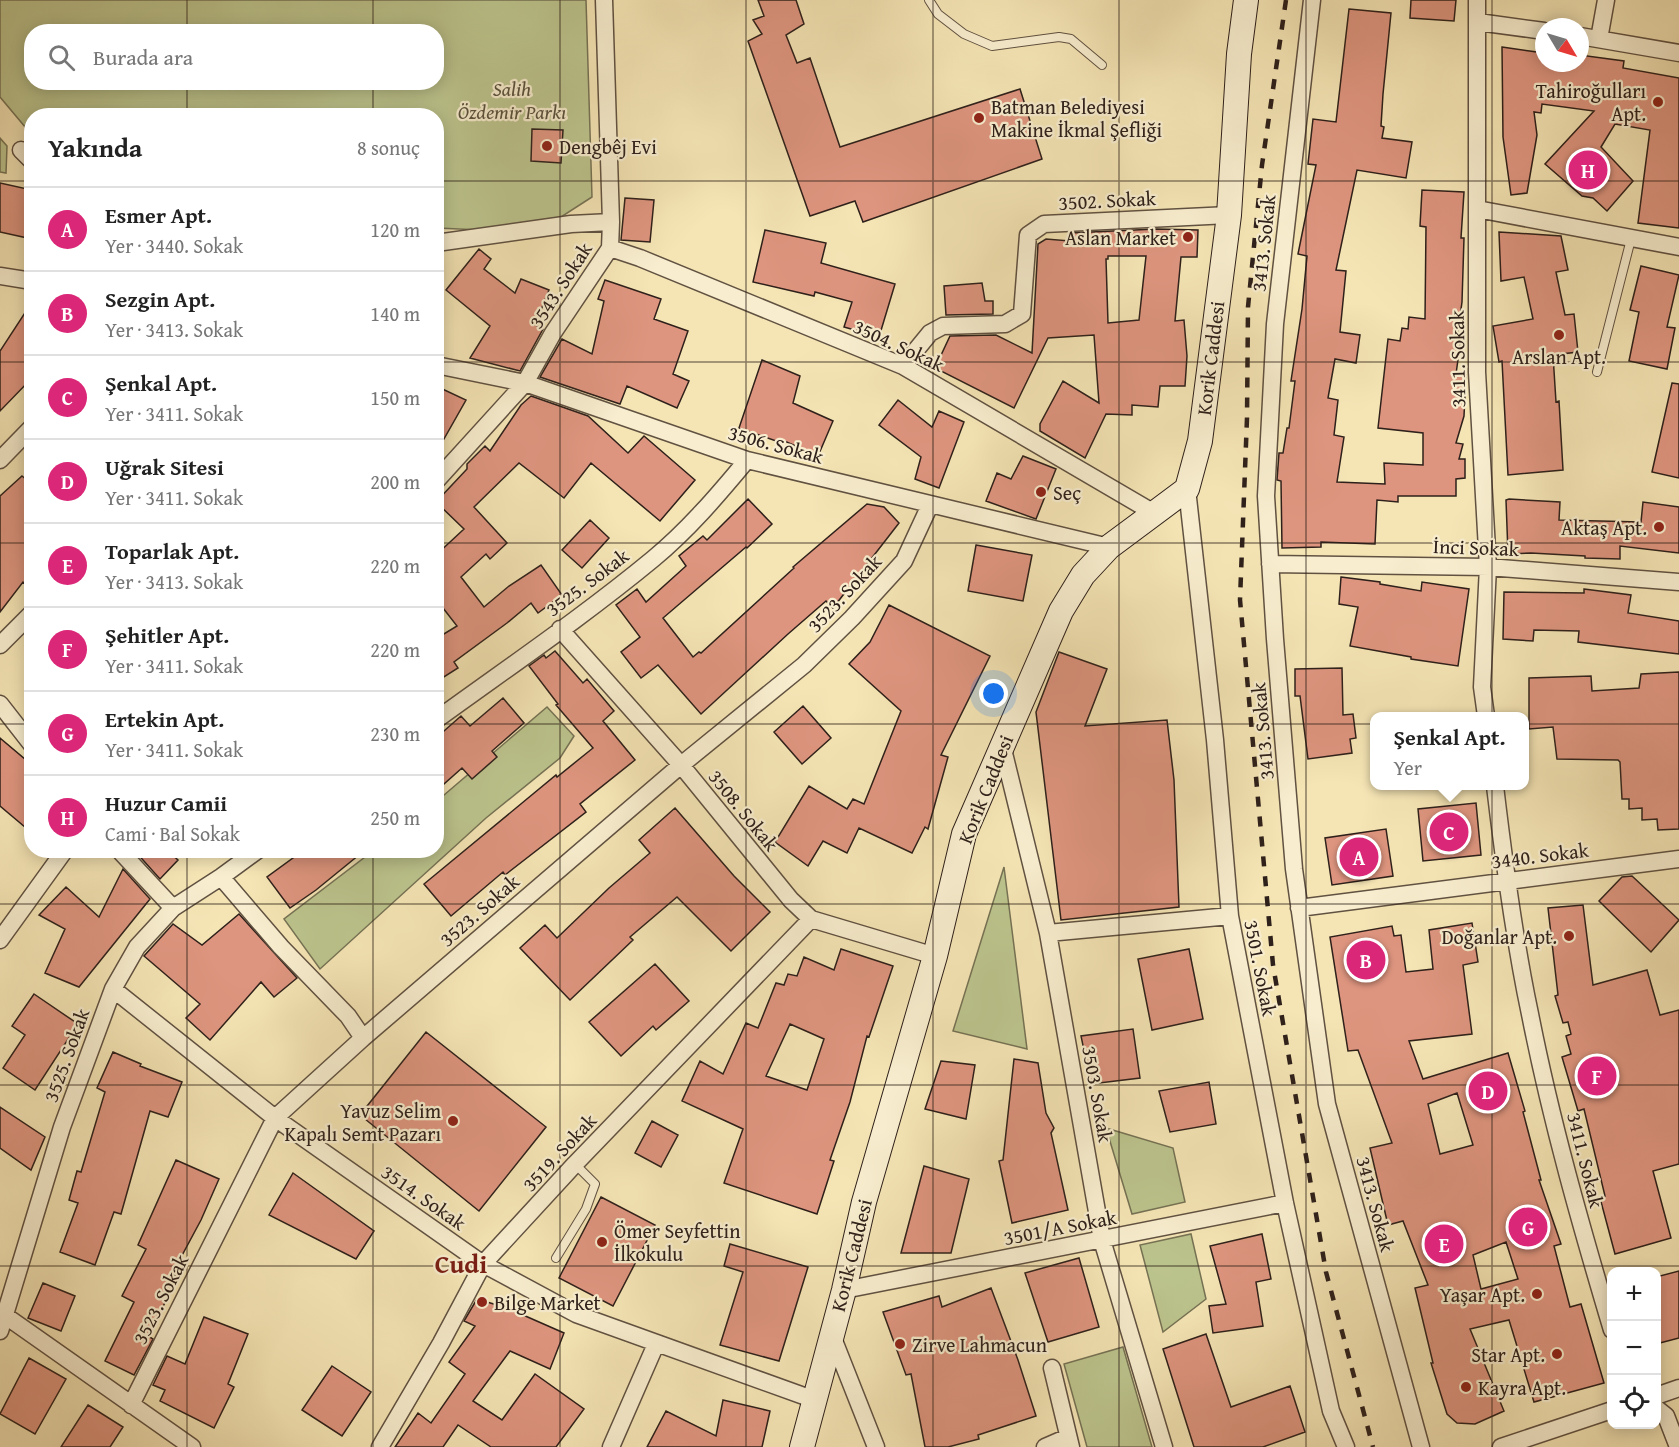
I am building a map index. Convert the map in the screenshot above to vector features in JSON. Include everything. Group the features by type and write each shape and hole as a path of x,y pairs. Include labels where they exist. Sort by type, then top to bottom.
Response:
{"main road":[{"name":"Korik Caddesi","path":"802,1447 844,1290 864,1203 935,956 964,834 1060,611 1083,575 1109,547 1187,489 1200,441 1229,215 1239,54 1246,0"}],"street":[{"name":"3543. Sokak","path":"444,472 525,382 553,333 610,248 604,0"},
{"name":"3413. Sokak","path":"1312,0 1275,324 1266,496 1270,564 1292,846 1327,1104 1421,1447"},
{"name":"3411. Sokak","path":"1477,0 1477,372 1488,567 1482,687 1485,712"},
{"path":"1599,39 1606,0"},
{"path":"1478,22 1535,30"},
{"path":"1589,37 1679,53"},
{"path":"1477,209 1679,248"},
{"name":"3502. Sokak","path":"903,366 930,333 943,326 1005,324 1022,314 1028,235 1044,224 1229,215"},
{"path":"444,242 571,224 611,222"},
{"name":"3504. Sokak","path":"610,248 640,258 903,366 1154,513"},
{"path":"0,276 24,280"},
{"name":"3506. Sokak","path":"444,367 525,382 747,460 1109,547"},
{"path":"0,460 24,435"},
{"name":"3525. Sokak","path":"444,714 654,558 705,509 747,460"},
{"name":"3501. Sokak","path":"1187,489 1215,740 1230,916 1285,1203 1331,1412 1346,1447"},
{"name":"3523. Sokak","path":"131,1405 274,1118 363,1038 681,765 804,665 852,618 904,561 930,505"},
{"name":"İnci Sokak","path":"1270,564 1488,567 1679,582"},
{"path":"0,645 24,621"},
{"name":"3508. Sokak","path":"560,629 681,765 791,900 811,918 935,956"},
{"path":"0,704 24,735"},
{"name":"3503. Sokak","path":"1002,745 1048,933 1102,1240 1164,1447"},
{"name":"3411. Sokak","path":"1495,790 1506,880 1530,1014 1558,1136 1609,1321"},
{"path":"0,940 59,858"},
{"path":"126,858 173,908"},
{"name":"3525. Sokak","path":"1,1319 62,1127 113,989 137,947 173,908 247,858"},
{"name":"3440. Sokak","path":"1299,908 1679,859"},
{"path":"221,877 281,947 348,1016 363,1038"},
{"path":"1048,933 1230,916"},
{"name":"3519. Sokak","path":"380,1447 441,1343 483,1264 575,1164 811,918"},
{"name":"3514. Sokak","path":"113,989 274,1118 483,1264 576,1314 814,1400"},
{"name":"3501/A Sokak","path":"844,1290 1285,1203"},
{"path":"1,1319 192,1447"},
{"path":"831,1333 876,1447"},
{"path":"611,1447 656,1344"},
{"path":"1045,1447 1070,1442 1052,1368"},
{"path":"1661,1394 1679,1388"},
{"path":"1501,1447 1607,1411"},
{"path":"1661,1412 1666,1416 1678,1447"}],"lane":[{"path":"929,0 938,14 964,34 992,46 1059,37 1071,39 1102,65"},
{"path":"1597,372 1631,239"},
{"path":"556,1258 586,1209 595,1184 575,1164"}],"green space":[{"name":"Salih Özdemir Parkı","path":"0,0 586,0 592,197 561,217 481,230 444,228 444,108 24,108 24,126 0,97"},
{"path":"0,138 7,146 6,173 0,172"},
{"path":"547,707 574,736 560,758 486,818 444,856 444,795"},
{"path":"364,858 442,858 320,969 284,919"},
{"path":"1004,867 1027,1049 953,1031"},
{"path":"1106,1128 1173,1148 1185,1202 1132,1214"},
{"path":"1191,1234 1206,1299 1163,1332 1140,1245"},
{"path":"1123,1347 1152,1447 1087,1447 1064,1364"}],"building":[{"name":"Batman Belediyesi Makine İkmal Şefliği","path":"758,0 796,0 804,24 786,35 797,63 810,58 840,147 1020,89 1042,159 863,222 855,201 810,216 748,41 762,34 753,20 764,16"},
{"path":"1411,0 1456,0 1454,21 1410,18"},
{"path":"1349,9 1391,13 1383,94 1382,138 1412,142 1406,178 1357,170 1336,270 1346,271 1340,332 1360,335 1356,363 1335,359 1328,398 1338,400 1334,435 1344,437 1337,482 1385,484 1384,463 1423,465 1423,433 1378,428 1388,339 1400,341 1402,328 1408,329 1409,317 1425,319 1426,227 1420,226 1422,190 1464,192 1461,238 1464,238 1462,302 1457,338 1461,338 1456,374 1466,375 1464,416 1456,443 1463,444 1459,459 1465,459 1465,478 1456,479 1456,496 1398,496 1398,502 1377,500 1375,544 1321,542 1321,547 1282,548 1281,481 1277,480 1279,453 1283,453 1287,428 1289,428 1295,381 1291,381 1307,256 1298,254 1316,165 1308,164 1313,119 1336,122"},
{"path":"1502,47 1535,52 1535,72 1589,72 1589,56 1624,61 1623,68 1679,78 1679,228 1638,223 1650,130 1615,124 1601,147 1633,181 1607,211 1593,198 1582,196 1545,164 1594,111 1542,104 1541,113 1534,112 1537,135 1527,193 1511,195 1503,137"},
{"name":"Dengbêj Evi","path":"532,129 563,130 561,163 531,161"},
{"path":"0,183 24,188 24,237 0,232"},
{"path":"625,198 654,200 650,242 621,240"},
{"path":"1156,229 1198,230 1197,257 1181,257 1175,321 1184,320 1187,356 1185,386 1160,386 1158,407 1132,405 1132,415 1106,414 1085,458 1040,431 1040,424 1063,381 1099,403 1094,335 1048,338 1014,408 935,368 950,336 996,335 1032,353 1038,244 1046,239 1070,241 1070,233","holes":["1108,256 1146,256 1139,320 1108,323 1106,259"]},
{"path":"765,230 826,243 821,263 895,284 879,337 844,327 852,302 815,292 814,296 753,282"},
{"path":"1499,232 1561,236 1568,270 1556,272 1565,315 1574,314 1578,352 1553,355 1556,402 1559,401 1563,470 1508,475 1502,361 1499,362 1493,326 1533,319 1524,277 1501,281"},
{"path":"479,249 491,259 484,269 515,293 521,279 549,290 535,325 543,329 520,371 470,358 490,326 446,290"},
{"path":"1641,266 1679,275 1667,327 1675,328 1667,369 1629,361 1639,312 1630,310"},
{"path":"605,280 661,299 654,319 688,331 673,374 689,381 677,408 627,386 620,404 540,377 562,339 592,354 604,301 598,299"},
{"path":"982,283 985,301 993,301 993,314 946,315 944,286"},
{"path":"24,314 24,386 0,411 0,351"},
{"path":"762,360 800,376 793,403 833,421 818,456 780,439 779,442 739,428"},
{"path":"1672,383 1679,384 1679,478 1652,472"},
{"path":"444,390 466,400 444,439"},
{"path":"531,396 588,416 628,453 644,436 695,480 660,521 591,463 564,498 519,463 474,507 507,543 490,559 486,554 461,577 484,607 509,586 541,565 562,595 538,613 531,603 454,662 458,668 444,677 444,634 457,626 444,609 444,548 464,529 444,510 444,493 467,469 467,464 485,446 490,451 521,405"},
{"path":"898,400 932,427 939,411 964,422 939,488 915,479 921,457 879,425"},
{"path":"1023,456 1056,469 1036,519 986,501 997,473 1011,479"},
{"path":"22,476 24,478 24,583 0,612 0,496"},
{"path":"748,499 772,524 747,548 663,618 693,657 701,653 793,567 867,504 884,507 899,523 833,608 826,601 701,714 658,665 641,678 621,652 640,637 616,605 637,589 646,602 686,566 679,556 703,536 707,540"},
{"path":"1506,500 1560,502 1559,520 1641,522 1643,502 1679,507 1679,553 1620,546 1620,559 1531,553 1508,554"},
{"path":"590,520 609,538 582,568 562,550"},
{"path":"976,545 1032,555 1023,601 968,591"},
{"path":"1341,577 1421,591 1422,582 1469,589 1458,666 1350,646 1358,607 1339,604"},
{"path":"1584,589 1631,595 1628,613 1679,621 1679,654 1578,642 1579,631 1534,630 1533,641 1503,639 1504,592 1584,593"},
{"path":"889,605 990,656 941,755 948,757 928,829 925,827 912,853 859,828 847,853 823,841 808,866 775,842 809,786 847,809 853,799 864,804 901,711 849,664 870,642"},
{"path":"555,651 583,683 587,679 614,711 603,721 635,760 580,804 586,812 505,875 503,872 451,916 424,884 556,775 557,777 593,748 556,705 558,704 529,666 544,655 546,658"},
{"path":"1059,652 1107,669 1085,726 1167,720 1174,780 1179,907 1061,920 1036,712"},
{"path":"1342,668 1343,715 1353,714 1356,738 1350,739 1352,753 1308,759 1300,696 1295,696 1295,669"},
{"path":"1679,672 1679,829 1658,830 1657,819 1642,820 1642,808 1629,809 1629,799 1622,799 1618,760 1557,759 1553,727 1529,729 1529,678 1591,676 1592,691 1639,688 1641,674"},
{"path":"503,698 524,723 492,751 497,757 472,779 462,768 444,784 444,731 461,716 470,726"},
{"path":"803,706 831,738 802,764 774,732"},
{"path":"0,738 24,758 24,826 0,806"},
{"path":"1476,803 1481,855 1423,861 1418,809"},
{"path":"675,808 734,876 770,912 731,951 677,897 630,937 633,940 570,1000 520,948 545,925 557,938 609,888 650,853 639,840"},
{"path":"1386,829 1393,876 1332,885 1325,838"},
{"path":"141,858 176,858 178,860 160,879"},
{"path":"293,858 355,858 290,908 267,877"},
{"path":"123,869 150,899 79,987 45,973 65,929 39,915 66,887 99,917"},
{"path":"1632,876 1679,920 1651,952 1599,901 1622,877"},
{"path":"1583,905 1593,985 1647,970 1660,1015 1679,1010 1679,1164 1653,1171 1671,1238 1615,1254 1600,1198 1605,1196 1584,1109 1578,1111 1562,1057 1571,1054 1566,1036 1571,1034 1568,1022 1563,1023 1555,996 1558,995 1548,908"},
{"path":"239,914 297,978 274,997 261,982 210,1040 186,1018 200,1004 144,956 173,924 202,945"},
{"path":"1472,923 1478,962 1463,965 1472,1034 1409,1041 1423,1079 1508,1053 1525,1111 1523,1112 1541,1180 1539,1180 1561,1244 1554,1246 1570,1307 1581,1304 1604,1383 1534,1402 1509,1320 1470,1329 1504,1411 1475,1424 1457,1423 1447,1414 1431,1363 1433,1363 1415,1288 1428,1285 1403,1221 1388,1225 1370,1148 1392,1143 1358,1050 1348,1051 1330,937 1392,926 1394,936 1401,935 1406,972 1433,969 1429,930","holes":["1457,1093 1473,1145 1440,1154 1428,1104","1506,1242 1518,1279 1481,1289 1473,1255"]},
{"path":"841,949 893,966 869,1037 867,1036 850,1102 830,1160 834,1161 817,1214 724,1183 743,1129 682,1101 700,1061 723,1074 746,1023 758,1028 776,983 784,985 788,974 797,976 804,957 834,970","holes":["790,1024 824,1039 807,1090 766,1076"]},
{"path":"1189,949 1203,1019 1152,1030 1138,959"},
{"path":"655,964 689,1001 656,1030 653,1026 621,1056 589,1022"},
{"path":"34,994 78,1024 35,1090 3,1068 25,1035 12,1026"},
{"path":"1133,1029 1140,1078 1091,1084 1081,1036"},
{"name":"Yavuz Selim Kapalı Semt Pazarı","path":"426,1032 546,1127 479,1211 360,1115"},
{"path":"113,1052 141,1064 140,1066 182,1082 168,1117 150,1111 121,1214 114,1212 95,1265 60,1252 78,1203 69,1200 77,1171 81,1172 105,1092 97,1088"},
{"path":"1014,1059 1038,1063 1046,1113 1054,1128 1051,1133 1068,1210 1012,1223 999,1161 1003,1160"},
{"path":"941,1061 975,1065 966,1119 925,1109"},
{"path":"1209,1082 1216,1124 1170,1132 1159,1091"},
{"path":"0,1107 45,1137 31,1170 0,1148"},
{"path":"652,1121 678,1135 661,1167 635,1153"},
{"path":"176,1160 219,1179 201,1220 172,1274 178,1277 148,1336 153,1339 134,1375 105,1361 134,1302 122,1296 146,1249 138,1245"},
{"path":"924,1166 969,1179 951,1253 901,1253"},
{"path":"293,1173 374,1231 356,1259 269,1215"},
{"path":"601,1197 655,1225 613,1306 559,1278"},
{"path":"1262,1234 1271,1279 1256,1282 1263,1326 1213,1333 1209,1306 1226,1304 1210,1246"},
{"path":"730,1244 808,1267 779,1361 720,1345 743,1272 724,1266"},
{"path":"1079,1258 1099,1327 1048,1342 1025,1273"},
{"path":"1679,1271 1679,1338 1661,1343 1661,1321 1661,1276"},
{"path":"43,1283 75,1296 61,1331 28,1318"},
{"path":"991,1288 1036,1416 978,1435 979,1439 948,1447 925,1447 911,1374 906,1375 883,1312 939,1296 942,1307"},
{"path":"477,1299 507,1308 564,1333 550,1369 510,1351 473,1401 502,1420 535,1374 584,1409 556,1447 491,1447 458,1425 443,1447 395,1447 418,1413 431,1423 465,1374 449,1362 475,1326 464,1321"},
{"path":"204,1317 248,1334 228,1384 234,1387 214,1428 160,1401 165,1390 153,1385 167,1356 185,1364"},
{"path":"1206,1334 1231,1407 1290,1386 1305,1432 1263,1447 1194,1447 1163,1349"},
{"path":"29,1358 66,1379 35,1434 0,1414"},
{"path":"332,1366 371,1392 342,1436 302,1410"},
{"path":"723,1400 770,1411 762,1447 647,1447 666,1411 716,1436"},
{"path":"88,1405 123,1427 110,1447 61,1447"}],"railway":[{"path":"1286,0 1262,165 1248,307 1247,418 1240,600 1273,965 1326,1272 1373,1447"}],"place":[{"name":"Tahiroğulları Apt.","path":"1658,102"},
{"name":"Batman Belediyesi Makine İkmal Şefliği","path":"979,118"},
{"name":"Dengbêj Evi","path":"547,146"},
{"name":"Huzur Camii","path":"1588,170"},
{"name":"Aslan Market","path":"1188,237"},
{"name":"Arslan Apt.","path":"1559,335"},
{"name":"Seç","path":"1041,492"},
{"name":"Aktaş Apt.","path":"1659,527"},
{"name":"Şenkal Apt.","path":"1449,832"},
{"name":"Esmer Apt.","path":"1359,857"},
{"name":"Doğanlar Apt.","path":"1569,936"},
{"name":"Sezgin Apt.","path":"1366,960"},
{"name":"Şehitler Apt.","path":"1597,1076"},
{"name":"Uğrak Sitesi","path":"1488,1091"},
{"name":"Yavuz Selim Kapalı Semt Pazarı","path":"453,1121"},
{"name":"Ertekin Apt.","path":"1528,1227"},
{"name":"Ömer Seyfettin İlkokulu","path":"602,1242"},
{"name":"Toparlak Apt.","path":"1444,1244"},
{"name":"Yaşar Apt.","path":"1537,1294"},
{"name":"Bilge Market","path":"482,1302"},
{"name":"Zirve Lahmacun","path":"900,1344"},
{"name":"Star Apt.","path":"1557,1354"},
{"name":"Kayra Apt.","path":"1466,1387"}],"district":[{"name":"Cudi","path":"461,1263"}]}
